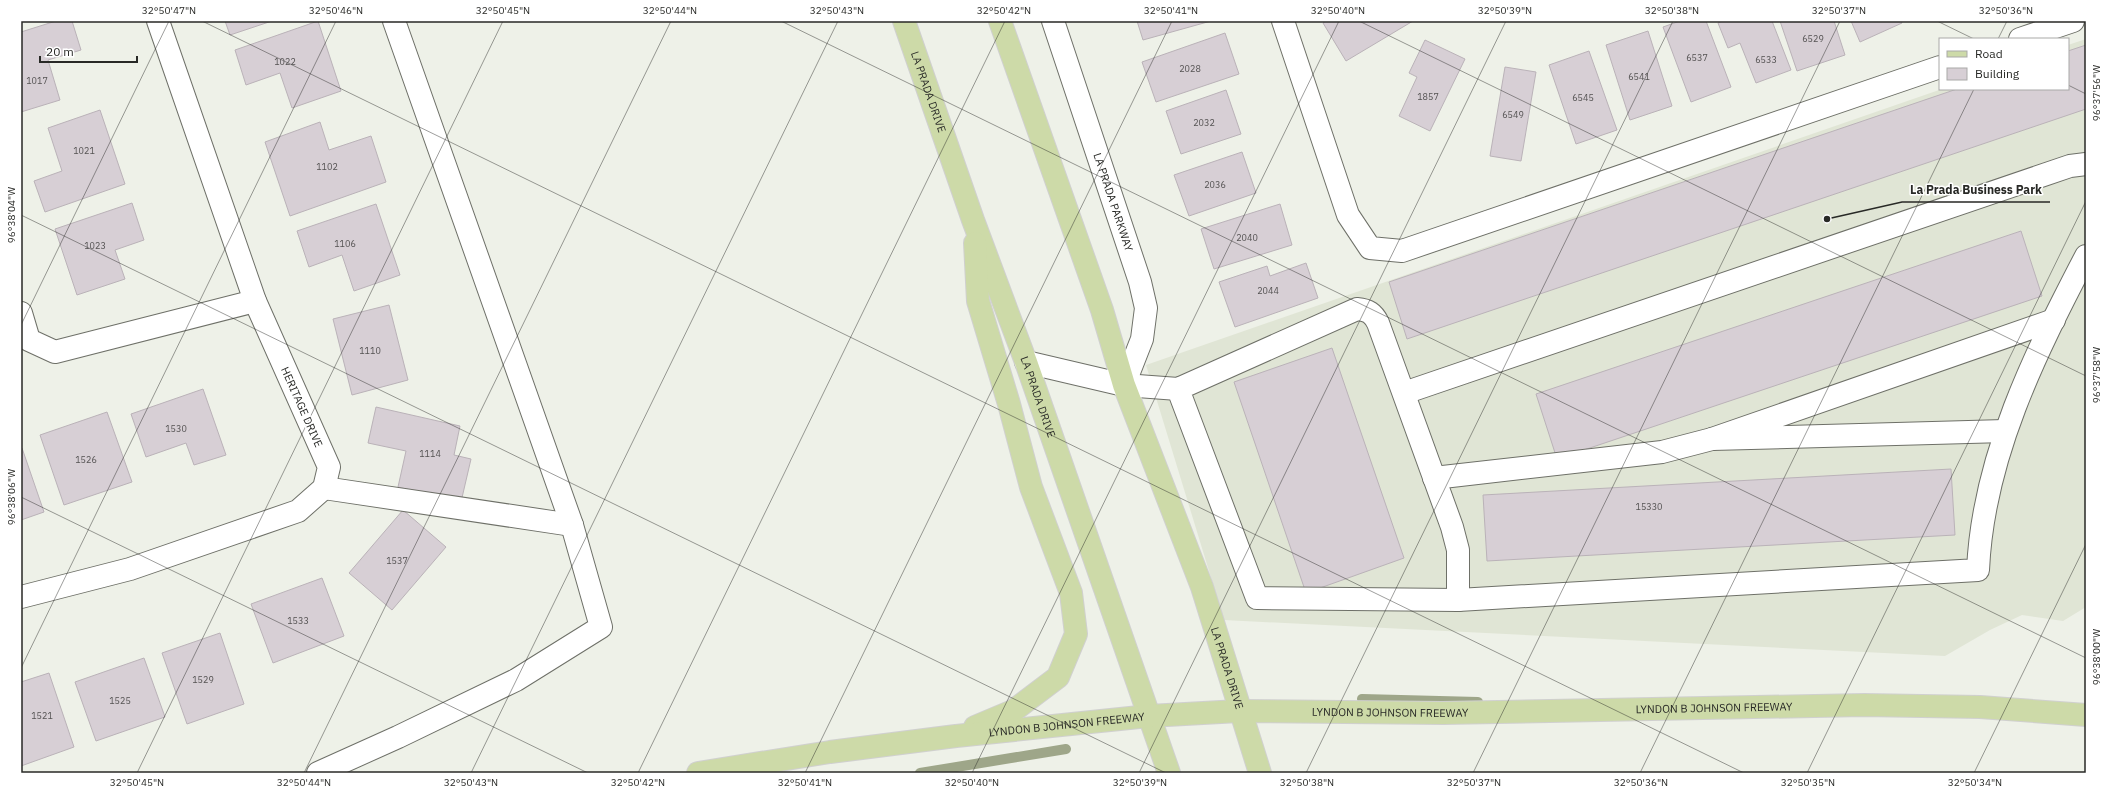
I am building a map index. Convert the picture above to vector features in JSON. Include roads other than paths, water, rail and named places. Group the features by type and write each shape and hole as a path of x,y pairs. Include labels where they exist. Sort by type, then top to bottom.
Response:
{"main road":[{"name":"LA PRADA DRIVE","path":"904,21 973,220 1026,362 1169,773"},
{"name":"LA PRADA DRIVE","path":"1000,21 1102,310 1124,385 1202,588 1239,711 1260,773"},
{"path":"956,736 1013,711 1058,677 1076,634 1071,592 1031,487 1009,404 978,301 973,220"},
{"name":"LYNDON B JOHNSON FREEWAY","path":"698,773 830,752 956,736 1149,716 1239,711 1443,713 1864,704 1980,707 2086,715"}],"street":[{"name":"HERITAGE DRIVE","path":"158,21 255,301 329,468 324,488"},
{"path":"318,773 398,737 516,680 601,627 572,525 394,21"},
{"name":"LA PRADA PARKWAY","path":"1053,21 1140,282 1146,308 1142,339 1124,385"},
{"path":"1283,21 1348,215 1370,248 1402,252 1939,67"},
{"path":"2023,38 2073,21"},
{"path":"1404,393 2070,166 2086,164"},
{"path":"1178,389 1257,598 1458,600 1978,570 1979,538 1990,483 2005,431 2032,366 2086,256"},
{"path":"21,312 25,342 55,352 255,301"},
{"path":"1026,362 1124,385 1178,389 1357,309 1365,310 1374,314 1404,393 1458,550 1458,600"},
{"path":"1434,478 1662,452 1712,439 2054,320"},
{"path":"1712,439 2005,431"},
{"path":"21,597 130,569 298,511 324,488 572,525"}],"waterway":[{"path":"1362,699 1478,702"},
{"path":"920,773 1066,749"}],"place":[{"name":"La Prada Business Park","path":"1827,219"}]}
